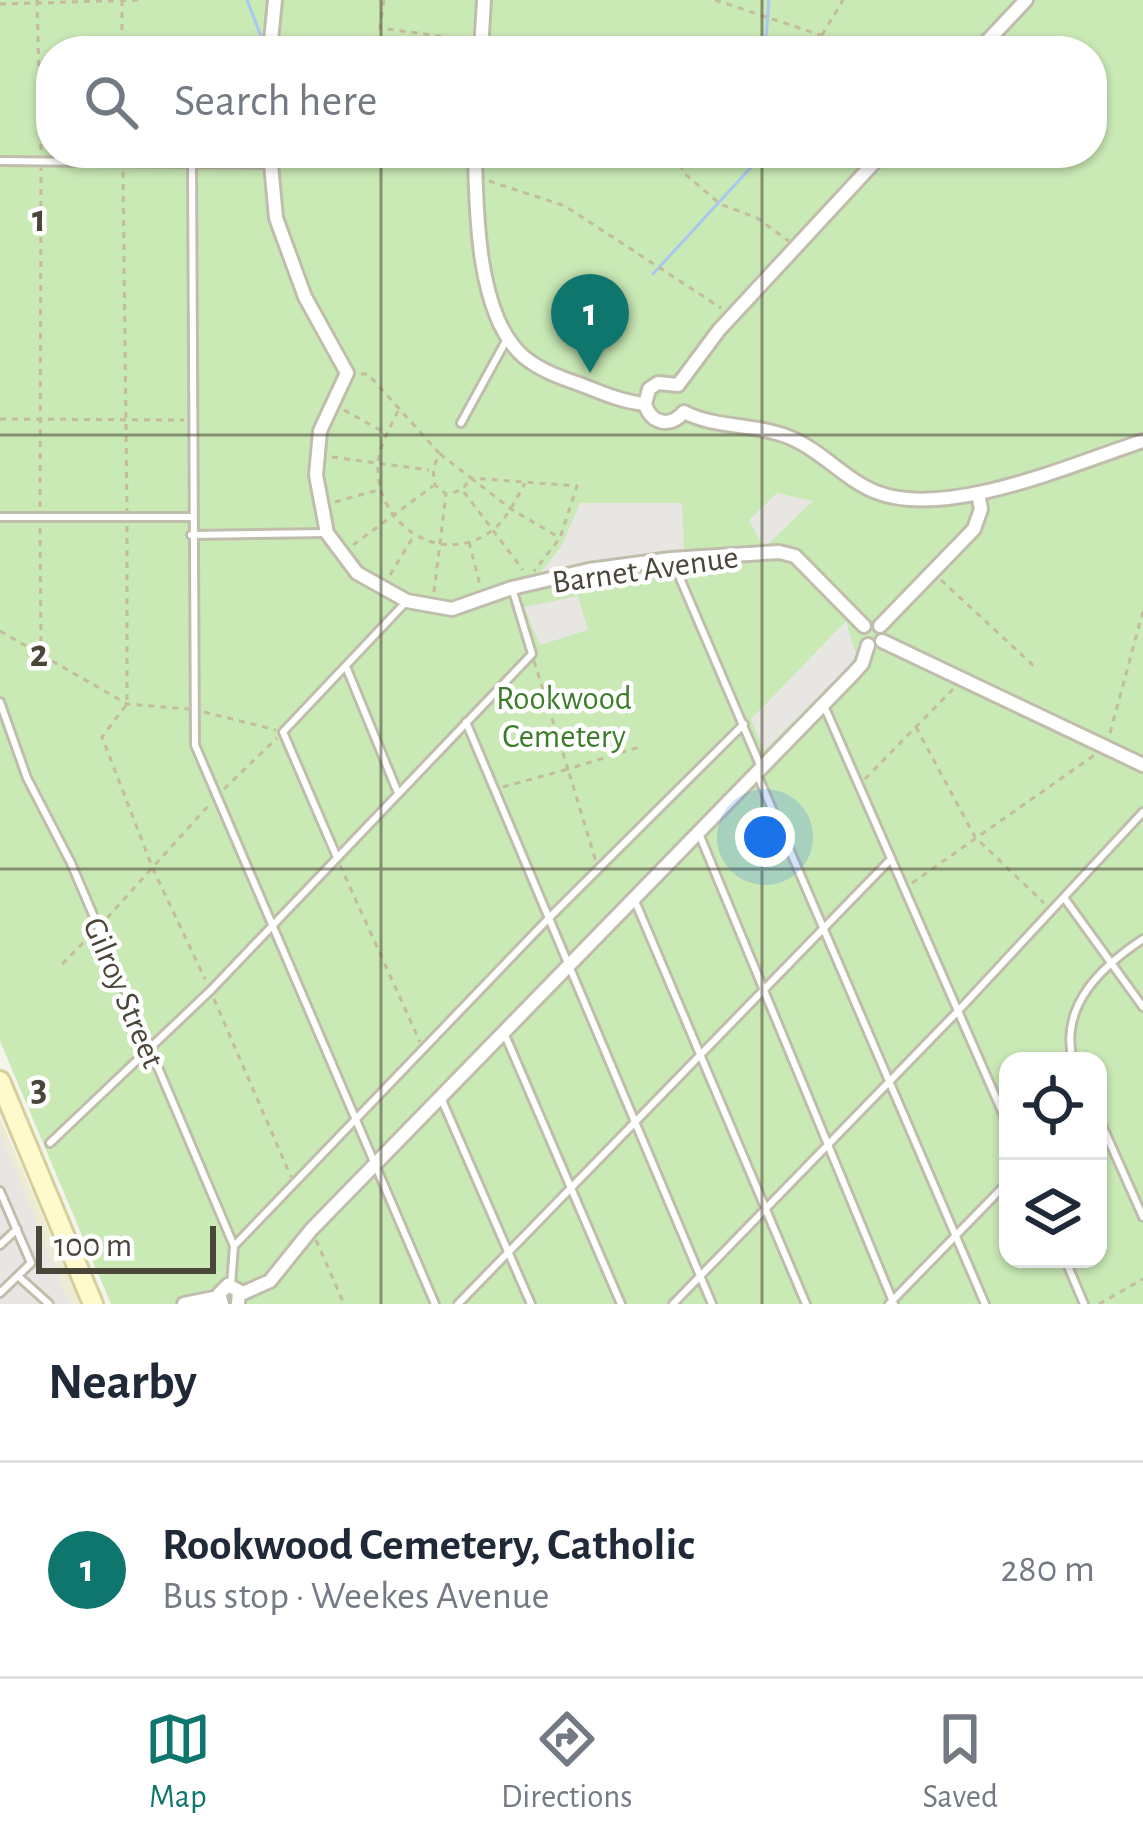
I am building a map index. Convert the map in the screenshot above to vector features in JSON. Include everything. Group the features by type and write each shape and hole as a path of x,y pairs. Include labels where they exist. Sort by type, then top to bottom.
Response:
{"main road":[{"path":"0,1081 93,1304"}],"street":[{"path":"271,36 275,0"},
{"path":"482,36 484,0"},
{"path":"992,36 1026,0"},
{"path":"271,168 283,238 305,297 346,373"},
{"path":"476,168 486,275 507,339 546,371 645,404"},
{"path":"678,385 733,315 869,168"},
{"name":"Barnet Avenue","path":"346,373 320,431 316,475 327,532 357,573 407,601 452,610 512,588 589,570 779,552 795,556 864,626 861,634 877,637"},
{"path":"663,381 678,385 686,398 684,412 661,422 649,414 645,404 653,385 663,381"},
{"path":"684,412 788,436 851,480 881,494 918,500 978,494 1143,441"},
{"path":"184,1304 220,1300 222,1288 236,1294 270,1281 311,1229 862,664 877,637 978,524 978,494"},
{"path":"877,637 1143,765"}],"lane":[{"path":"0,161 36,161"},
{"path":"192,168 195,745 435,1304"},
{"path":"461,423 507,339"},
{"path":"0,518 192,517"},
{"path":"191,535 327,532"},
{"path":"671,559 985,1304"},
{"path":"50,1143 150,1052 532,654 512,588"},
{"path":"337,857 283,732 407,601"},
{"path":"346,669 398,793"},
{"name":"Gilroy Street","path":"0,702 27,778 71,863 234,1246 236,1294"},
{"path":"824,704 999,1104"},
{"path":"466,722 712,1304"},
{"path":"234,1246 549,918 744,724"},
{"path":"674,1304 1053,912 1143,812"},
{"path":"698,832 892,1303 999,1192"},
{"path":"458,1304 891,859"},
{"path":"634,898 806,1304"},
{"path":"1065,899 1143,1007"},
{"path":"1072,1052 1068,1031 1076,1004 1110,961 1143,939"},
{"path":"504,1032 621,1304"},
{"path":"441,1097 531,1304"},
{"path":"1107,1133 1139,1195 1143,1217"},
{"path":"0,1193 31,1263 0,1293"},
{"path":"0,1245 16,1229"},
{"path":"1069,1268 1084,1304"},
{"path":"18,1276 49,1304"}],"path":[{"path":"122,0 122,36"},
{"path":"0,4 140,0"},
{"path":"383,0 380,28 425,36"},
{"path":"716,0 821,36 844,0"},
{"path":"37,1 38,36"},
{"path":"41,168 41,652"},
{"path":"123,168 127,704 102,737 153,869 295,1184"},
{"path":"682,168 713,198 757,218 796,247"},
{"path":"476,176 565,206 733,315"},
{"path":"346,373 368,374 439,453 511,509 560,538"},
{"path":"332,404 387,434"},
{"path":"399,410 377,462 392,517 413,536 441,544 469,542 493,530 525,483"},
{"path":"0,419 192,420"},
{"path":"439,453 433,470 435,485 446,494"},
{"path":"318,455 433,470"},
{"path":"462,490 528,577 560,538 577,486 471,478"},
{"path":"446,494 462,490 471,478"},
{"path":"342,553 435,485"},
{"path":"322,506 381,489"},
{"path":"433,606 446,494"},
{"path":"382,587 413,536"},
{"path":"469,542 483,598"},
{"path":"932,571 1037,669"},
{"path":"906,888 1106,747 1143,611"},
{"path":"0,632 127,704 192,709 283,732"},
{"path":"532,654 598,869"},
{"path":"860,784 963,679"},
{"path":"916,727 976,837 1053,912"},
{"path":"62,964 215,797 283,732"},
{"path":"495,790 644,746"},
{"path":"337,857 423,1049"},
{"path":"311,1229 344,1304"},
{"path":"1099,1304 1143,1279"}],"shaded area":[{"path":"777,493 813,501 764,548 749,520"},
{"path":"580,503 682,503 684,551 587,561 539,575 562,545"},
{"path":"578,596 588,630 540,645 524,607"},
{"path":"846,621 857,658 764,751 751,719"},
{"path":"0,1118 80,1304 0,1304"},
{"path":"0,1132 70,1304 0,1304"}],"green space":[{"name":"Rookwood Cemetery","path":"0,0 1143,0 1143,1304 111,1304 0,1041"}],"waterway":[{"path":"247,0 261,36"},
{"path":"766,36 769,0"},
{"path":"653,274 750,168"}],"place":[{"name":"Rookwood Cemetery, Catholic","path":"590,373"}]}
